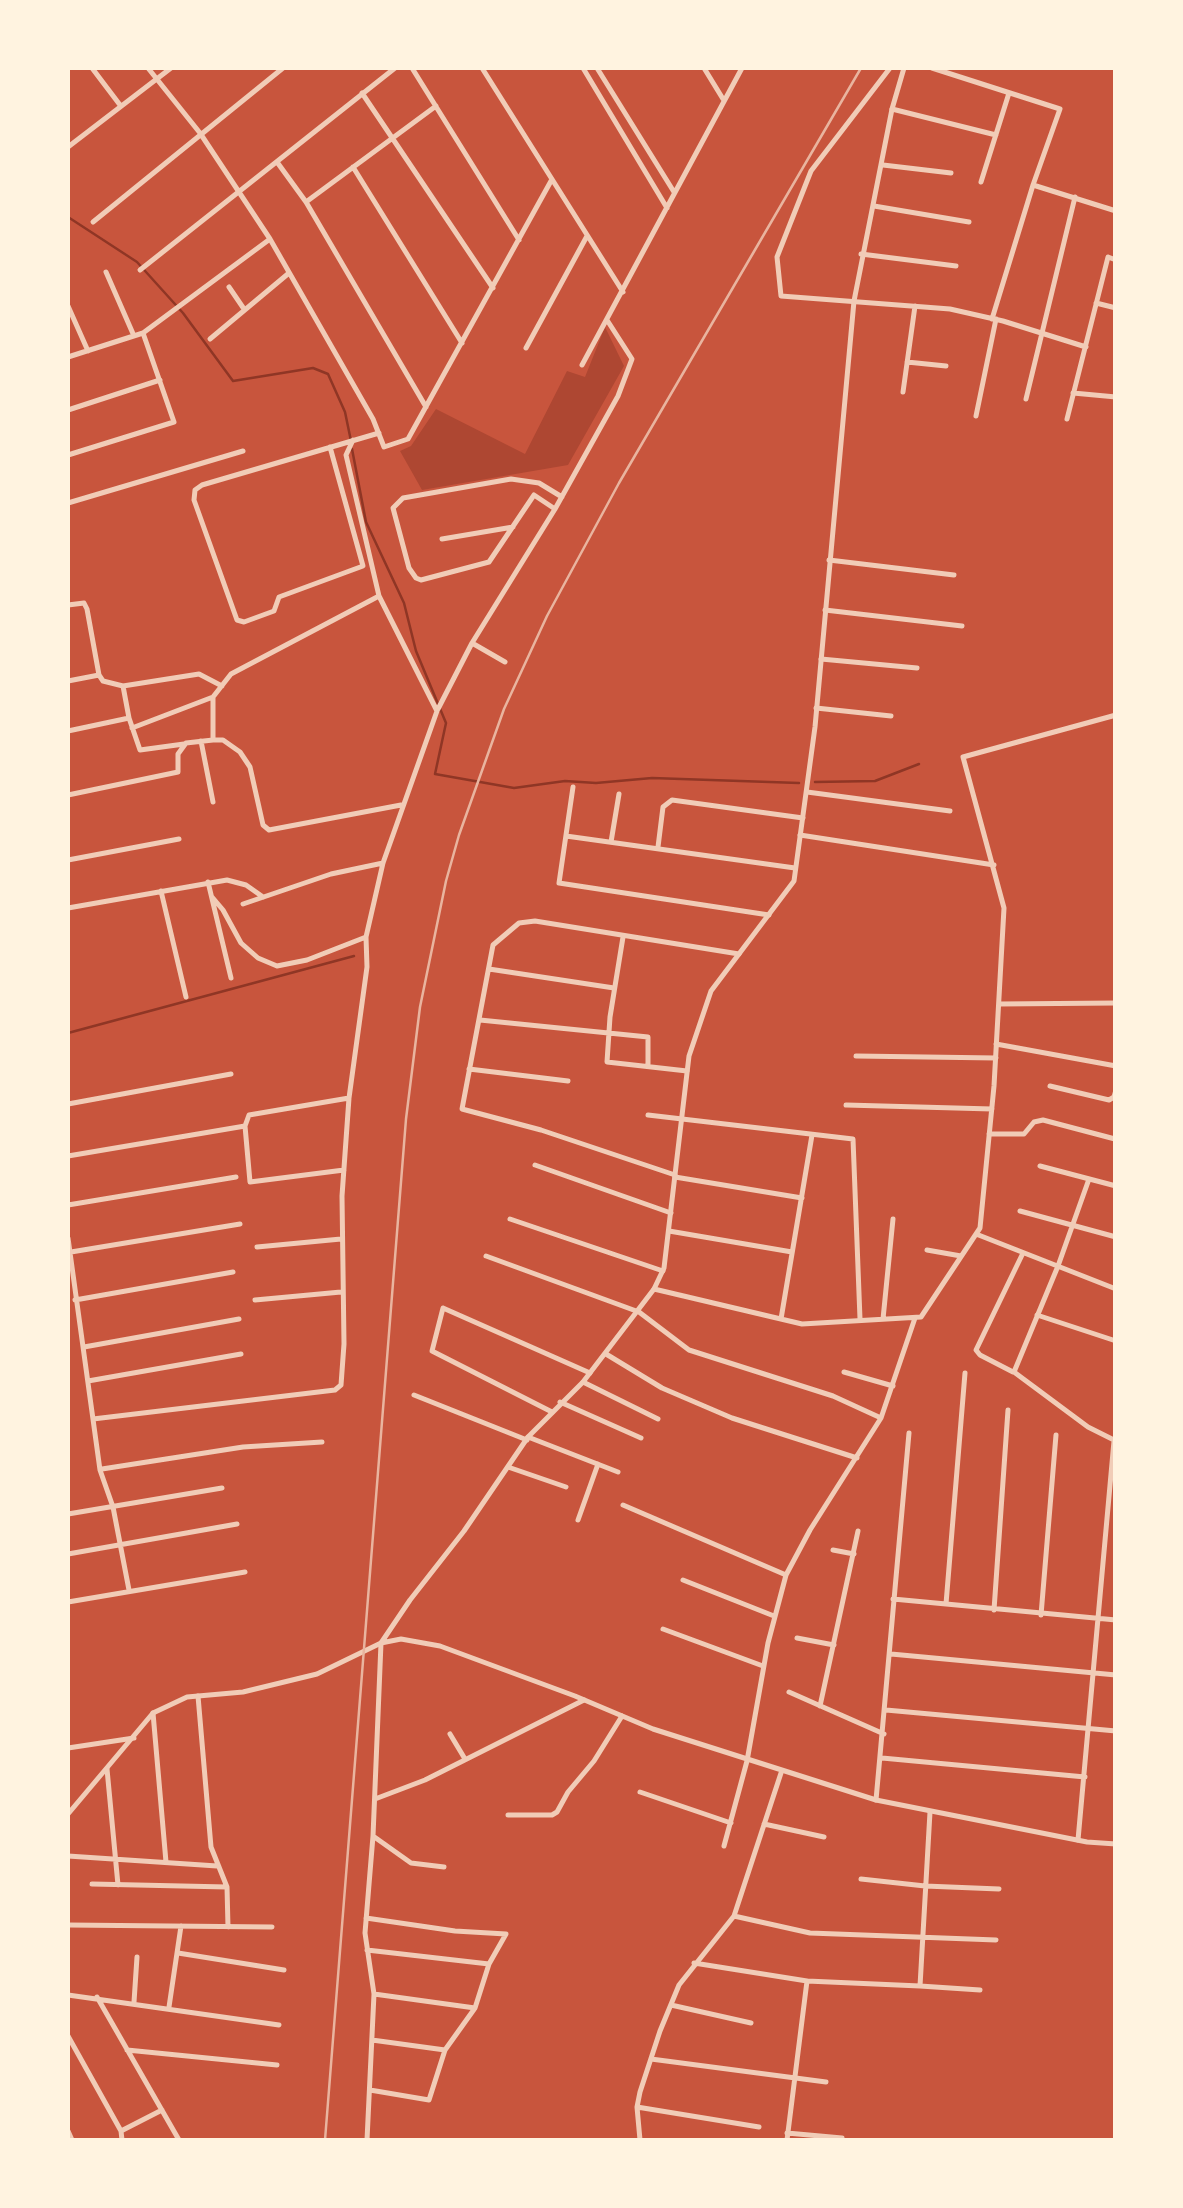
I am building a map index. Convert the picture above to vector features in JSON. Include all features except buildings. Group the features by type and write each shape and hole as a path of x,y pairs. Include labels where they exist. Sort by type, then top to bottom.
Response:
{"street":[{"path":"92,68 121,106"},
{"path":"148,68 200,133 270,239 384,447 408,438 551,181"},
{"path":"68,147 171,68"},
{"path":"93,222 283,68"},
{"path":"140,270 395,68"},
{"path":"412,68 519,240"},
{"path":"482,68 622,292"},
{"path":"583,68 667,208"},
{"path":"596,68 674,193"},
{"path":"704,68 724,100"},
{"path":"582,364 742,68"},
{"path":"890,68 811,171 777,257 782,296 950,309 1086,347"},
{"path":"367,2140 374,1994 366,1918 382,1643 528,1438 583,1382 654,1289 662,1270 669,1230 689,1056 711,992 794,882 816,708 854,301 892,109 904,68"},
{"path":"932,68 1060,109 994,319 976,416"},
{"path":"982,182 1009,92"},
{"path":"362,93 493,288"},
{"path":"306,202 436,106"},
{"path":"892,109 996,135"},
{"path":"68,132 75,142"},
{"path":"276,161 306,202 426,407"},
{"path":"883,165 951,173"},
{"path":"353,167 462,344"},
{"path":"1033,185 1116,211"},
{"path":"1026,399 1076,198"},
{"path":"874,206 969,222"},
{"path":"526,348 587,236"},
{"path":"68,357 144,333 270,239"},
{"path":"862,254 956,266"},
{"path":"1067,420 1108,257 1116,260"},
{"path":"106,272 134,336"},
{"path":"210,339 289,273"},
{"path":"228,288 244,309"},
{"path":"1096,303 1116,308"},
{"path":"68,306 88,351"},
{"path":"903,392 915,306"},
{"path":"92,1419 335,1390 341,1385 344,1170 367,967 366,936 384,863 437,711 472,643 555,509 618,396 632,359 607,320"},
{"path":"68,455 174,422 144,333"},
{"path":"908,362 946,366"},
{"path":"68,410 160,380"},
{"path":"1074,393 1116,397"},
{"path":"330,448 364,566 279,597 274,612 244,622 237,620 194,500 195,490 202,485 379,433"},
{"path":"353,440 346,455 379,596 437,711"},
{"path":"68,503 243,451"},
{"path":"538,483 492,560 485,565 421,580 409,568 394,508 403,498 511,480 538,483 562,497"},
{"path":"534,495 555,509"},
{"path":"442,539 513,527"},
{"path":"829,560 954,575"},
{"path":"132,728 213,698 232,674 379,596"},
{"path":"68,605 84,603 87,609 103,681 122,686 199,674 222,686"},
{"path":"825,610 962,626"},
{"path":"472,643 505,662"},
{"path":"821,659 917,668"},
{"path":"68,681 99,676"},
{"path":"122,686 140,750 223,740 240,752 250,767 263,825 269,830 402,804"},
{"path":"213,698 213,740"},
{"path":"816,708 891,716"},
{"path":"654,1289 802,1324 920,1317 980,1228 992,1109 1004,908 964,757 1116,715"},
{"path":"68,731 129,718"},
{"path":"201,741 213,802"},
{"path":"68,795 178,772 178,754 186,743"},
{"path":"572,787 558,878 563,884 769,915"},
{"path":"806,792 950,811"},
{"path":"611,842 619,794"},
{"path":"658,848 663,807 672,800 802,818"},
{"path":"800,835 994,865"},
{"path":"566,836 795,868"},
{"path":"68,860 178,838"},
{"path":"244,904 331,874 384,863"},
{"path":"68,908 208,882 238,882 264,897"},
{"path":"208,882 231,978"},
{"path":"161,891 186,997"},
{"path":"212,898 224,910 241,943 258,958 277,966 307,960 366,936"},
{"path":"739,954 535,921 518,924 493,944 462,1108 541,1130 675,1176 802,1198"},
{"path":"623,937 608,1034 608,1062 687,1072"},
{"path":"488,969 614,988"},
{"path":"999,1004 1116,1003"},
{"path":"480,1020 648,1037 648,1066"},
{"path":"996,1044 1116,1066"},
{"path":"856,1056 996,1058"},
{"path":"470,1069 568,1081"},
{"path":"68,1104 231,1074"},
{"path":"1050,1086 1108,1100 1114,1098 1116,1090"},
{"path":"344,1170 250,1182 245,1126 249,1115 350,1098"},
{"path":"846,1105 992,1109"},
{"path":"648,1116 853,1139 860,1321"},
{"path":"989,1134 1024,1134 1034,1122 1043,1120 1115,1139"},
{"path":"68,1156 245,1126"},
{"path":"781,1319 812,1135"},
{"path":"535,1166 671,1212"},
{"path":"1040,1166 1116,1186"},
{"path":"68,1205 236,1177"},
{"path":"1014,1372 1089,1179"},
{"path":"1020,1212 1116,1237"},
{"path":"510,1219 662,1270"},
{"path":"883,1319 893,1219"},
{"path":"69,1252 240,1224"},
{"path":"669,1230 792,1252"},
{"path":"976,1234 1116,1289"},
{"path":"68,1238 100,1470 113,1507 129,1590"},
{"path":"257,1247 341,1239"},
{"path":"927,1250 961,1256"},
{"path":"1024,1252 976,1350 1014,1372 1088,1427 1115,1441 1078,1840"},
{"path":"486,1256 639,1312 689,1350 833,1396 882,1418"},
{"path":"68,1307 233,1272"},
{"path":"255,1300 341,1292"},
{"path":"552,1412 432,1351 443,1308 590,1373"},
{"path":"1038,1315 1112,1340"},
{"path":"724,1846 747,1761 763,1666 786,1575 801,1544 882,1418 915,1318"},
{"path":"84,1348 239,1319"},
{"path":"88,1381 241,1354"},
{"path":"606,1354 651,1382 715,1410 857,1458"},
{"path":"844,1372 892,1386"},
{"path":"946,1604 965,1374"},
{"path":"583,1382 658,1420"},
{"path":"414,1395 618,1472"},
{"path":"560,1402 642,1438"},
{"path":"994,1610 1008,1410"},
{"path":"876,1800 909,1433"},
{"path":"1042,1614 1056,1435"},
{"path":"100,1470 243,1447 322,1442"},
{"path":"578,1520 598,1464"},
{"path":"508,1467 566,1487"},
{"path":"68,1514 222,1488"},
{"path":"623,1505 786,1575"},
{"path":"68,1554 237,1524"},
{"path":"820,1706 858,1531"},
{"path":"833,1550 854,1554"},
{"path":"68,1602 246,1572"},
{"path":"683,1580 774,1616"},
{"path":"893,1599 1116,1620"},
{"path":"664,1630 763,1666"},
{"path":"797,1638 834,1646"},
{"path":"68,1814 153,1712 198,1696 242,1692 317,1674 382,1643 401,1640 440,1646 747,1761 876,1800 1116,1844"},
{"path":"891,1654 1116,1675"},
{"path":"789,1692 884,1734"},
{"path":"198,1696 211,1848 228,1887 228,1927"},
{"path":"375,1799 425,1780 584,1700"},
{"path":"886,1710 1116,1731"},
{"path":"153,1712 166,1862"},
{"path":"508,1815 557,1812 622,1716"},
{"path":"450,1734 465,1759"},
{"path":"68,1748 134,1738"},
{"path":"882,1758 1085,1776"},
{"path":"107,1769 118,1886"},
{"path":"640,2140 637,2107 671,2005 694,1962 734,1916 782,1772"},
{"path":"640,1792 731,1823"},
{"path":"920,1986 930,1812"},
{"path":"764,1824 824,1837"},
{"path":"373,1836 411,1863 444,1868"},
{"path":"68,1856 217,1866"},
{"path":"861,1879 1000,1889"},
{"path":"92,1884 228,1887"},
{"path":"734,1916 810,1933 996,1940"},
{"path":"366,1918 374,1922 506,1934 490,1964 475,2008 445,2050 430,2100 370,2090"},
{"path":"68,1926 272,1926"},
{"path":"169,2008 181,1926"},
{"path":"367,1950 490,1964"},
{"path":"178,1953 284,1970"},
{"path":"134,2002 137,1957"},
{"path":"694,1962 807,1981 980,1990"},
{"path":"807,1981 787,2137 842,2138"},
{"path":"374,1994 475,2008"},
{"path":"68,1995 279,2025"},
{"path":"97,1998 179,2140"},
{"path":"671,2005 751,2023"},
{"path":"68,2036 121,2131 122,2140"},
{"path":"372,2040 445,2050"},
{"path":"127,2050 277,2066"},
{"path":"651,2059 826,2082"},
{"path":"637,2107 759,2127"},
{"path":"121,2131 162,2110"},
{"path":"68,2132 72,2140"}],"shaded area":[{"path":"605,327 624,366 568,465 422,490 400,451 411,446 436,409 525,454 567,371 585,377"}],"waterway":[{"path":"68,217 137,262 183,313 233,381 313,368 328,374 345,412 351,441"},
{"path":"352,449 366,522 404,603 416,651 446,723 435,774 514,788 565,781 596,783 652,778 799,783"},
{"path":"815,782 875,781 919,764"},
{"path":"68,1033 354,956"}],"railway":[{"path":"325,2140 406,1119 420,1007 446,881 504,709 547,616 619,483 861,68"}]}
